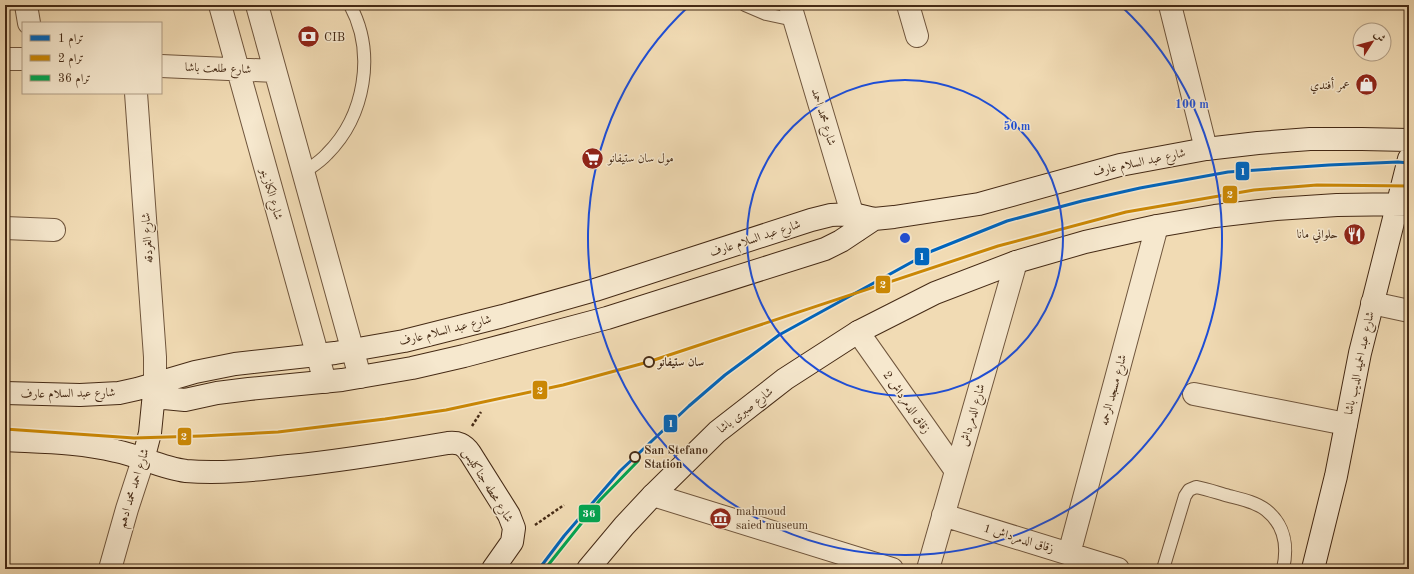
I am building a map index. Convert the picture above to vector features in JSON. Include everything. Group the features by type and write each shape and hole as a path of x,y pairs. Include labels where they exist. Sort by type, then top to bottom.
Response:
{"street":[{"path":"26,5 29,22"},
{"name":"شارع الكازينو","path":"220,5 325,382"},
{"path":"257,5 360,377"},
{"path":"908,5 917,36"},
{"path":"1170,5 1206,149"},
{"name":"شارع محمد احمد","path":"792,13 862,221"},
{"path":"5,58 22,59"},
{"name":"شارع طلعت باشا","path":"162,66 275,70"},
{"name":"شارع الغردقه","path":"136,94 156,357 154,390"},
{"name":"شارع عبد السلام عارف","path":"154,390 195,372 235,364 352,351 404,341 503,316 595,290 811,220 831,215 862,221 912,215 979,204 1120,165 1206,149 1258,142 1310,139 1409,140"},
{"name":"شارع عبد الحميد الديب باشا","path":"1313,569 1336,476 1360,353 1372,304 1404,204 1409,159"},
{"path":"1016,262 1085,242 1157,226 1215,216 1276,208 1404,204"},
{"name":"شارع عبد السلام عارف","path":"5,393 100,394 131,390 154,390 185,400 217,393 325,382 412,368 464,356 607,318 825,249 841,241 862,221"},
{"name":"شارع مسجد الرحمه","path":"1069,554 1157,226"},
{"path":"5,228 54,230"},
{"name":"شارع صبرى باشا","path":"588,569 624,526 653,495 717,432 785,379 858,332 935,293 1016,262"},
{"name":"شارع الدمرداش","path":"928,569 1016,262"},
{"path":"1372,304 1409,311"},
{"name":"زقاق الدمرداش 2","path":"858,332 956,471"},
{"name":"شارع احمد محمد ادهم","path":"110,569 150,433 154,390"},
{"path":"1194,394 1346,424"},
{"path":"5,440 95,446 143,460"},
{"name":"شارع محطه جناكليس","path":"143,460 185,471 225,472 316,464 455,442 467,448 509,515 514,528 512,542"},
{"path":"653,495 892,569"},
{"name":"زقاق الدمرداش 1","path":"943,515 1118,569"},
{"path":"493,569 512,542"}],"lane":[{"path":"303,173 327,155 346,131 358,104 364,74 363,44 355,15 350,5"},
{"path":"745,5 766,14 792,13"},
{"path":"1163,569 1185,496 1189,490 1196,487 1251,502 1266,510 1278,523 1285,538 1286,556 1283,569"}],"path":[{"path":"512,542 564,504"}],"tram line":[{"name":"1","path":"539,569 564,536 620,471 689,406 725,375 779,335 932,251 1007,221 1082,201 1140,188 1228,172 1329,165 1398,162 1409,163"},
{"name":"2","path":"5,429 134,438 201,436 278,432 446,410 563,385 648,362 998,246 1126,212 1254,190 1317,185 1409,186"},
{"name":"36","path":"545,569 600,500 638,461"}],"place":[{"name":"CIB","path":"308,37"},
{"name":"عمر أفندي","path":"1366,85"},
{"name":"مول سان ستيفانو","path":"593,158"},
{"name":"حلواني مانا","path":"1354,234"},
{"name":"سان ستيفانو","path":"649,362"},
{"name":"San Stefano Station","path":"635,457"},
{"name":"mahmoud saied museum","path":"721,518"}]}
